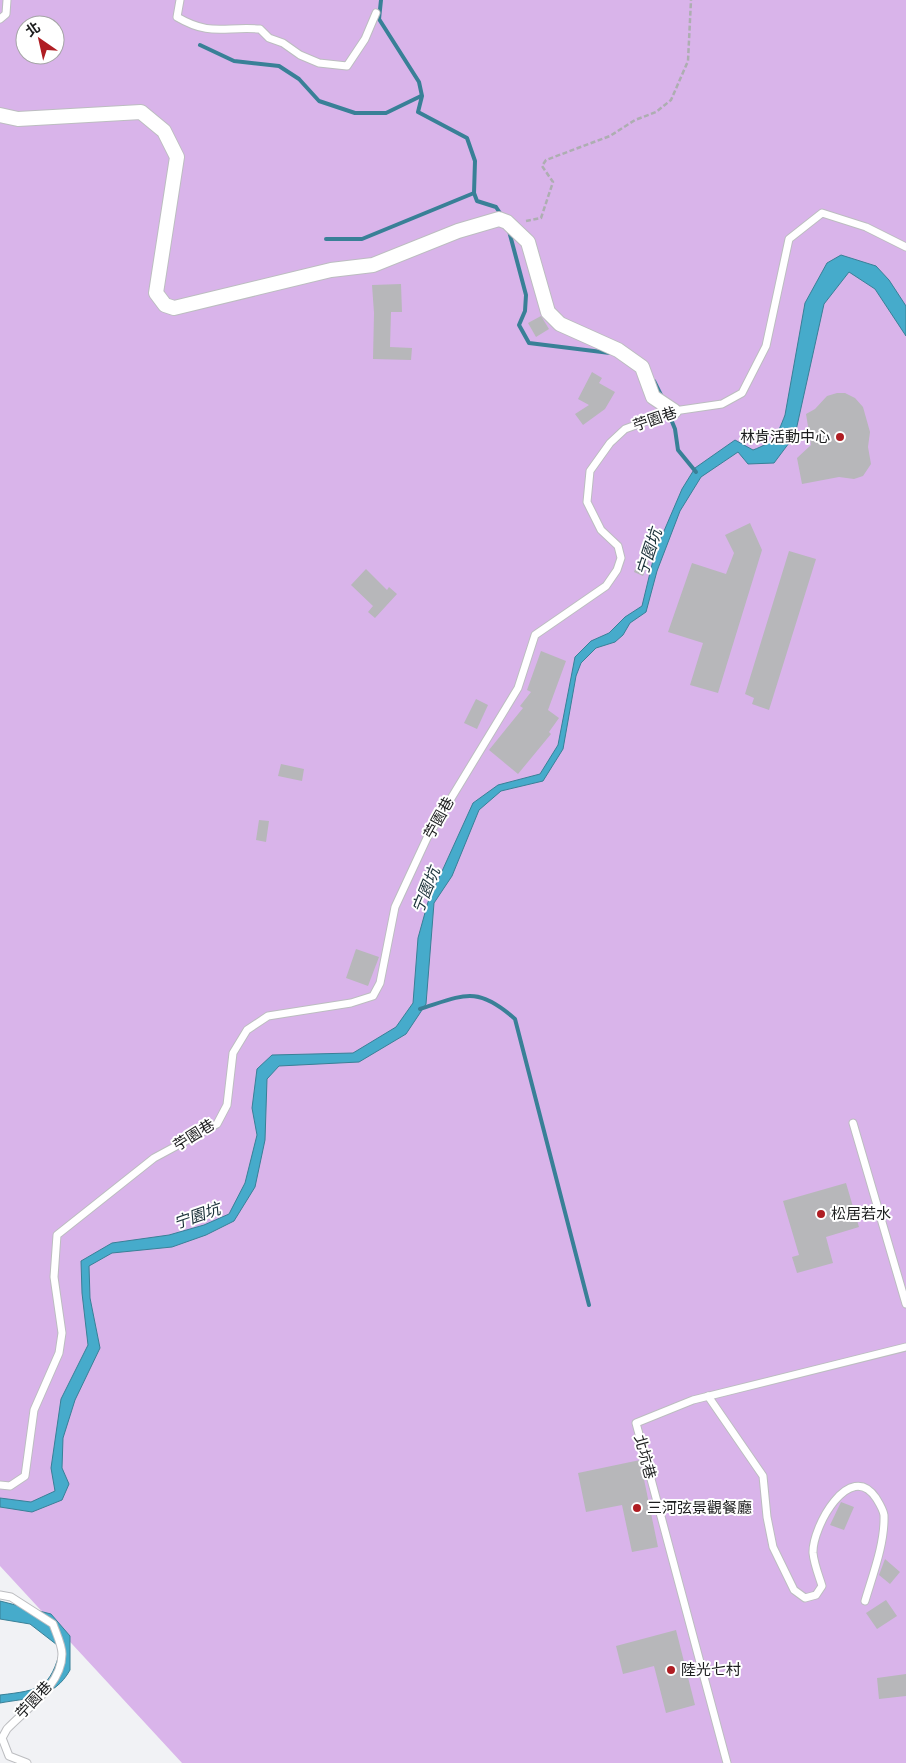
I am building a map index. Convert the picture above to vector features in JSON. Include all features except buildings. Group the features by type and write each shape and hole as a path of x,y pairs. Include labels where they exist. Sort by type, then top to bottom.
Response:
{"street":[{"path":"0,115 18,119 141,112 164,131 177,157 156,293 165,304 174,308 330,270 373,265 458,231 499,219 507,222 528,242 548,312 560,324 618,350 642,367 653,397 674,411"}],"lane":[{"path":"0,19 6,14 7,0"},
{"path":"180,0 177,17 193,26 213,31 241,27 260,29 269,38 284,42 300,55 333,66 347,66 365,39 376,13"},
{"name":"苧園巷","path":"0,1485 10,1486 25,1476 34,1410 59,1353 62,1333 54,1277 57,1234 154,1158 217,1124 227,1105 233,1053 247,1030 268,1016 351,1004 373,996 380,983 395,907 427,838 518,688 534,635 606,586 617,570 621,558 618,546 601,530 587,502 590,471 610,443 625,429 674,411 722,404 742,393 766,346 789,239 822,213 866,228 906,247"},
{"path":"853,1123 906,1304"},
{"name":"北坑巷","path":"727,1763 636,1423 708,1396 906,1347"},
{"path":"708,1396 763,1476 767,1517 774,1547 794,1590 805,1598 816,1595 822,1586 813,1553 815,1533 824,1514 833,1501 846,1490 864,1488 873,1494 884,1514 878,1557 865,1601"},
{"name":"苧園巷","path":"0,1595 11,1597 53,1624 62,1653 59,1672 51,1684 7,1728 2,1738 9,1756 27,1763"}],"path":[{"path":"507,222 542,218 553,182 542,166 546,160 610,136 635,120 656,112 671,100 688,60 691,0"}],"shaded area":[{"path":"0,0 906,0 906,1763 182,1763 0,1566"}],"water":[{"path":"841,255 876,266 889,280 906,306 906,336 875,289 849,272 824,304 795,435 774,463 748,464 738,452 701,477 680,511 657,571 646,612 630,623 623,635 615,642 596,648 581,663 576,676 563,749 543,781 501,791 479,810 452,876 434,903 426,1004 406,1034 359,1062 279,1066 267,1079 265,1140 255,1187 234,1221 206,1235 172,1247 112,1253 89,1266 90,1298 100,1348 75,1400 63,1438 62,1468 69,1484 62,1500 32,1512 0,1507 0,1498 31,1502 55,1491 51,1468 61,1399 88,1345 82,1293 81,1261 112,1243 169,1235 204,1225 229,1214 245,1183 257,1135 252,1108 257,1069 272,1055 353,1053 396,1027 413,1003 418,938 428,902 473,803 498,785 540,774 558,745 575,657 591,641 609,633 625,617 642,606 655,552 682,489 695,468 735,440 753,450 766,444 777,433 785,415 805,303 827,263"},
{"path":"0,1601 51,1614 70,1636 70,1670 64,1680 48,1692 39,1696 0,1703 0,1695 34,1689 48,1680 53,1672 61,1648 30,1624 0,1619"}],"waterway":[{"path":"381,0 379,19 419,82 422,96 418,112 467,138 475,161 474,193 477,201 496,207 502,216"},
{"path":"200,45 234,61 279,66 299,79 319,101 355,113 386,113 421,96"},
{"path":"326,239 362,239 474,193"},
{"path":"509,231 526,295 525,311 519,325 529,343 610,353"},
{"path":"654,381 662,397"},
{"path":"668,412 675,429 678,450 696,472"},
{"path":"420,1009 459,997 480,997 502,1008 515,1019 589,1305"}],"place":[{"name":"林肯活動中心","path":"840,437"},
{"name":"松居若水","path":"821,1214"},
{"name":"三河弦景觀餐廳","path":"637,1508"},
{"name":"陸光七村","path":"671,1670"}],"water label":[{"name":"宁園坑","path":"649,552"},
{"name":"宁園坑","path":"426,890"},
{"name":"宁園坑","path":"197,1216"}]}
